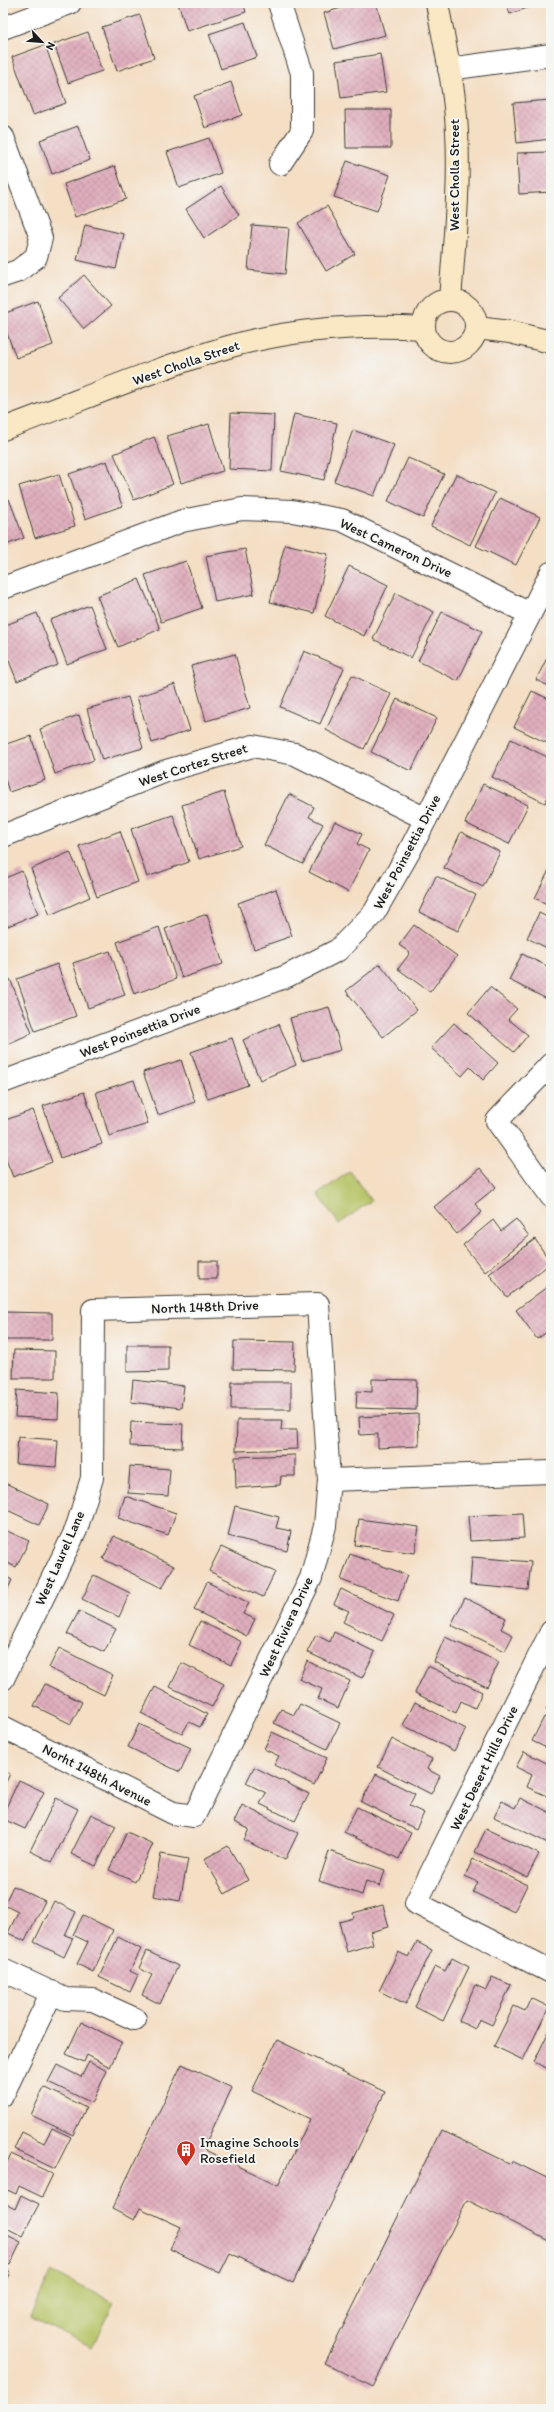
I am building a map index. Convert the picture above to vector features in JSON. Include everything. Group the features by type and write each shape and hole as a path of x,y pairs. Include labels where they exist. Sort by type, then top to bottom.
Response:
{"street":[{"path":"3,28 70,3"},
{"path":"279,3 302,73 302,131 280,164"},
{"name":"West Cholla Street","path":"437,3 449,69 457,132 456,193 450,300"},
{"path":"449,69 551,55"},
{"path":"3,137 41,238 36,257 18,271 3,276"},
{"path":"450,300 463,303 473,311 477,328 470,344 455,352 437,349 426,336 424,328 424,319 434,305 450,300"},
{"name":"West Cholla Street","path":"3,429 229,347 313,330 384,325 424,328"},
{"path":"477,328 510,332 551,342"},
{"name":"West Cameron Drive","path":"3,588 182,521 242,509 292,511 342,520 530,614"},
{"name":"West Poinsettia Drive","path":"3,1082 287,976 338,950 374,913 426,819 551,573"},
{"name":"West Cortez Street","path":"3,836 166,771 253,746 295,754 426,819"},
{"path":"551,1064 497,1120 551,1196"},
{"name":"North 148th Drive","path":"93,1310 318,1304"},
{"name":"West Riviera Drive","path":"194,1816 311,1578 325,1526 329,1480 318,1304"},
{"name":"West Laurel Lane","path":"3,1679 76,1530 92,1478 93,1310"},
{"path":"329,1480 551,1472"},
{"name":"West Desert Hills Drive","path":"551,1632 416,1903 551,1972"},
{"name":"Norht 148th Avenue","path":"3,1727 173,1813 194,1816"},
{"path":"3,1970 65,1999 93,2000 136,2019"},
{"path":"3,2094 52,1992"}],"green space":[{"path":"350,1171 371,1201 339,1224 318,1194"},
{"path":"51,2272 114,2302 92,2347 30,2317"}],"building":[{"path":"178,3 243,3 246,12 187,31"},
{"path":"358,3 376,3 385,35 334,49 324,13"},
{"path":"506,3 541,3 510,14"},
{"path":"140,15 154,58 117,71 102,27"},
{"path":"245,22 257,57 221,69 209,34"},
{"path":"88,32 102,71 68,83 54,44"},
{"path":"45,45 66,103 33,115 12,57"},
{"path":"380,54 386,92 341,98 336,61"},
{"path":"231,82 242,115 205,128 194,96"},
{"path":"551,100 551,139 517,143 513,103"},
{"path":"345,110 391,110 391,148 346,148"},
{"path":"78,126 90,160 52,174 40,140"},
{"path":"209,138 221,173 179,188 167,152"},
{"path":"551,152 551,192 519,194 517,153"},
{"path":"347,161 390,175 377,211 334,197"},
{"path":"115,166 126,199 75,217 64,184"},
{"path":"221,186 239,215 204,238 186,209"},
{"path":"327,206 355,254 326,271 298,223"},
{"path":"85,225 124,234 116,269 77,260"},
{"path":"252,225 289,228 285,274 248,270"},
{"path":"84,275 111,306 84,329 58,298"},
{"path":"38,301 53,345 16,358 3,322 3,314"},
{"path":"231,413 274,415 272,471 229,469"},
{"path":"294,414 337,423 324,480 281,471"},
{"path":"209,424 223,471 181,483 167,436"},
{"path":"353,430 394,445 374,496 334,481"},
{"path":"154,437 173,484 134,500 114,454"},
{"path":"408,458 444,474 423,518 388,501"},
{"path":"107,461 122,506 85,519 69,474"},
{"path":"59,474 75,526 35,538 19,486"},
{"path":"456,474 495,493 470,545 431,526"},
{"path":"500,498 540,517 516,565 476,546"},
{"path":"9,499 24,538 3,546 3,502"},
{"path":"285,544 328,554 314,613 270,602"},
{"path":"245,549 254,594 215,602 206,556"},
{"path":"186,561 202,608 161,622 145,575"},
{"path":"349,566 388,585 364,636 325,616"},
{"path":"139,579 160,629 118,647 97,596"},
{"path":"396,593 434,612 411,658 373,639"},
{"path":"90,605 107,649 67,664 50,620"},
{"path":"442,612 482,631 458,681 418,661"},
{"path":"37,613 58,665 17,681 3,646 3,626"},
{"path":"551,650 551,687 536,680"},
{"path":"304,651 344,668 320,724 280,707"},
{"path":"235,654 250,708 206,721 191,666"},
{"path":"352,675 391,694 364,749 326,730"},
{"path":"175,684 190,730 152,743 137,697"},
{"path":"532,691 551,700 551,745 514,727"},
{"path":"128,697 143,748 102,760 87,709"},
{"path":"397,699 437,718 411,771 371,752"},
{"path":"79,715 94,760 55,774 40,729"},
{"path":"31,736 45,780 9,792 3,773 3,745"},
{"path":"511,739 551,759 551,790 545,803 492,777"},
{"path":"483,784 528,805 509,844 465,823"},
{"path":"224,792 241,846 199,859 182,805"},
{"path":"289,794 314,807 309,817 323,824 303,864 264,845"},
{"path":"173,815 189,862 147,877 131,829"},
{"path":"335,821 362,834 357,844 369,850 348,892 309,872"},
{"path":"120,831 138,882 97,897 79,846"},
{"path":"461,832 500,852 483,887 444,868"},
{"path":"70,852 90,897 50,915 31,869"},
{"path":"551,866 551,906 535,898"},
{"path":"22,871 38,914 3,928 3,879"},
{"path":"436,876 476,895 458,931 419,912"},
{"path":"276,889 292,936 254,949 238,903"},
{"path":"539,913 551,919 551,950 527,938"},
{"path":"207,914 223,964 182,978 165,929"},
{"path":"414,925 457,956 430,992 398,969 410,953 399,945"},
{"path":"159,927 176,979 134,994 117,942"},
{"path":"110,951 125,995 88,1008 73,963"},
{"path":"522,954 551,968 551,1001 509,980"},
{"path":"57,964 76,1016 35,1031 17,979"},
{"path":"380,964 417,1010 383,1037 346,991"},
{"path":"10,979 32,1033 3,1046 3,982"},
{"path":"490,987 517,1009 508,1019 528,1035 514,1052 468,1013"},
{"path":"329,1007 341,1050 302,1061 290,1018"},
{"path":"454,1023 498,1063 483,1080 470,1067 462,1076 431,1048"},
{"path":"279,1024 296,1065 260,1080 243,1040"},
{"path":"232,1038 248,1085 208,1099 191,1052"},
{"path":"181,1060 195,1102 158,1115 143,1072"},
{"path":"134,1080 148,1124 109,1136 96,1092"},
{"path":"84,1092 102,1144 60,1158 43,1106"},
{"path":"33,1110 52,1162 13,1177 3,1152 3,1121"},
{"path":"480,1168 496,1187 475,1204 482,1212 457,1234 434,1207"},
{"path":"516,1219 529,1236 485,1272 463,1245 493,1220 501,1231"},
{"path":"535,1239 551,1263 507,1297 489,1274"},
{"path":"199,1261 217,1261 217,1279 199,1279"},
{"path":"551,1284 551,1329 537,1339 516,1310"},
{"path":"3,1312 52,1313 52,1340 3,1340"},
{"path":"234,1341 295,1342 294,1370 233,1369"},
{"path":"127,1345 168,1345 168,1371 127,1372"},
{"path":"14,1350 55,1351 55,1378 13,1378"},
{"path":"372,1379 417,1380 416,1410 356,1408 357,1391 372,1392"},
{"path":"133,1380 184,1386 181,1408 131,1402"},
{"path":"232,1382 291,1382 291,1409 231,1409"},
{"path":"17,1390 59,1393 58,1419 15,1417"},
{"path":"418,1414 419,1446 378,1448 378,1434 360,1435 359,1417"},
{"path":"237,1420 282,1420 281,1430 297,1430 298,1449 236,1451"},
{"path":"131,1422 183,1424 182,1448 130,1446"},
{"path":"18,1437 58,1440 56,1467 16,1464"},
{"path":"295,1455 295,1476 281,1476 280,1485 236,1488 235,1457"},
{"path":"130,1466 170,1469 168,1496 128,1493"},
{"path":"3,1482 49,1504 39,1525 3,1508"},
{"path":"125,1496 176,1513 168,1535 118,1518"},
{"path":"235,1506 279,1517 276,1528 291,1531 287,1551 228,1536"},
{"path":"522,1513 524,1538 470,1541 468,1516"},
{"path":"359,1519 419,1527 415,1553 355,1545"},
{"path":"3,1529 29,1541 16,1567 3,1561"},
{"path":"114,1536 174,1566 162,1588 103,1559"},
{"path":"221,1547 275,1572 263,1597 209,1571"},
{"path":"350,1554 407,1575 398,1601 341,1580"},
{"path":"472,1557 531,1562 528,1590 470,1585"},
{"path":"3,1575 12,1580 3,1599"},
{"path":"94,1575 130,1593 119,1617 82,1599"},
{"path":"207,1582 249,1603 243,1614 255,1619 247,1636 194,1610"},
{"path":"341,1589 394,1615 382,1641 343,1622 349,1611 334,1604"},
{"path":"465,1598 506,1618 501,1629 513,1635 505,1651 451,1625"},
{"path":"79,1611 116,1629 104,1652 67,1634"},
{"path":"200,1621 242,1642 231,1665 189,1645"},
{"path":"334,1632 375,1652 362,1678 307,1652 316,1635 330,1642"},
{"path":"445,1637 499,1662 487,1687 434,1662"},
{"path":"59,1648 113,1675 104,1695 49,1668"},
{"path":"307,1661 350,1681 338,1708 318,1699 322,1689 299,1679"},
{"path":"182,1663 224,1684 212,1707 170,1687"},
{"path":"428,1666 482,1692 475,1708 461,1701 456,1713 415,1693"},
{"path":"45,1684 82,1702 71,1724 34,1706"},
{"path":"155,1687 207,1714 200,1727 189,1722 182,1734 141,1713"},
{"path":"551,1700 551,1712 546,1710"},
{"path":"415,1702 466,1729 454,1751 403,1725"},
{"path":"300,1704 340,1723 327,1749 274,1723 281,1709 294,1715"},
{"path":"544,1717 551,1720 551,1750 532,1741"},
{"path":"139,1724 191,1748 180,1772 128,1747"},
{"path":"272,1732 327,1758 314,1785 274,1765 279,1756 264,1749"},
{"path":"392,1739 432,1759 427,1769 440,1776 431,1794 378,1767"},
{"path":"524,1752 551,1765 551,1798 527,1787 532,1775 516,1767"},
{"path":"254,1767 309,1794 295,1821 260,1804 266,1793 246,1783"},
{"path":"3,1770 10,1774 3,1788"},
{"path":"376,1774 415,1794 409,1806 424,1813 416,1829 361,1802"},
{"path":"19,1780 44,1792 25,1829 3,1819 3,1814"},
{"path":"56,1798 78,1809 52,1862 30,1851"},
{"path":"520,1798 551,1813 551,1838 548,1843 494,1817 502,1801 515,1808"},
{"path":"242,1805 298,1833 285,1860 244,1840 249,1829 234,1822"},
{"path":"357,1807 411,1833 399,1859 344,1832"},
{"path":"91,1814 116,1826 96,1866 71,1854"},
{"path":"486,1829 539,1854 527,1877 475,1852"},
{"path":"127,1832 153,1844 135,1882 109,1870"},
{"path":"228,1846 248,1880 225,1894 204,1859"},
{"path":"329,1851 385,1870 380,1886 366,1881 362,1895 319,1881"},
{"path":"161,1854 188,1859 180,1901 153,1896"},
{"path":"473,1859 527,1885 514,1912 473,1892 478,1882 465,1876"},
{"path":"13,1886 45,1901 25,1941 8,1933 18,1912 4,1905"},
{"path":"54,1901 76,1912 65,1935 73,1938 64,1957 34,1942"},
{"path":"383,1905 389,1927 370,1932 373,1944 347,1952 339,1922 354,1918 353,1913"},
{"path":"83,1915 113,1930 93,1972 77,1964 88,1942 73,1935"},
{"path":"118,1937 141,1949 130,1971 138,1975 130,1992 99,1977"},
{"path":"417,1942 432,1950 406,2004 379,1991 398,1952 409,1957"},
{"path":"147,1951 178,1966 160,2004 142,1995 152,1975 139,1968"},
{"path":"452,1958 469,1967 443,2021 415,2007 435,1966 445,1971"},
{"path":"492,1977 511,1985 492,2025 479,2019 475,2029 459,2021 475,1985 486,1990"},
{"path":"531,1998 549,2007 523,2060 494,2046 514,2006 525,2011"},
{"path":"81,2022 122,2042 110,2067 87,2055 84,2062 66,2054"},
{"path":"551,2027 551,2070 534,2062"},
{"name":"Imagine Schools Rosefield","path":"277,2040 385,2092 293,2283 230,2253 220,2273 170,2249 181,2227 140,2208 134,2220 112,2209 182,2064 232,2088 203,2149 278,2185 310,2119 252,2091"},
{"path":"89,2062 107,2071 92,2103 48,2082 57,2065 81,2077"},
{"path":"44,2087 86,2108 73,2135 31,2115"},
{"path":"52,2128 71,2137 55,2169 14,2149 22,2132 44,2143"},
{"path":"441,2130 511,2164 512,2161 551,2180 551,2242 467,2200 373,2387 325,2363"},
{"path":"11,2154 53,2174 42,2197 19,2186 16,2194 3,2188 3,2171"},
{"path":"21,2195 39,2204 22,2236 3,2226 3,2203 15,2209"},
{"path":"3,2233 21,2242 10,2265 3,2262"},
{"path":"3,2269 10,2272 3,2287"}],"place":[{"name":"Imagine Schools Rosefield","path":"186,2167"}]}
